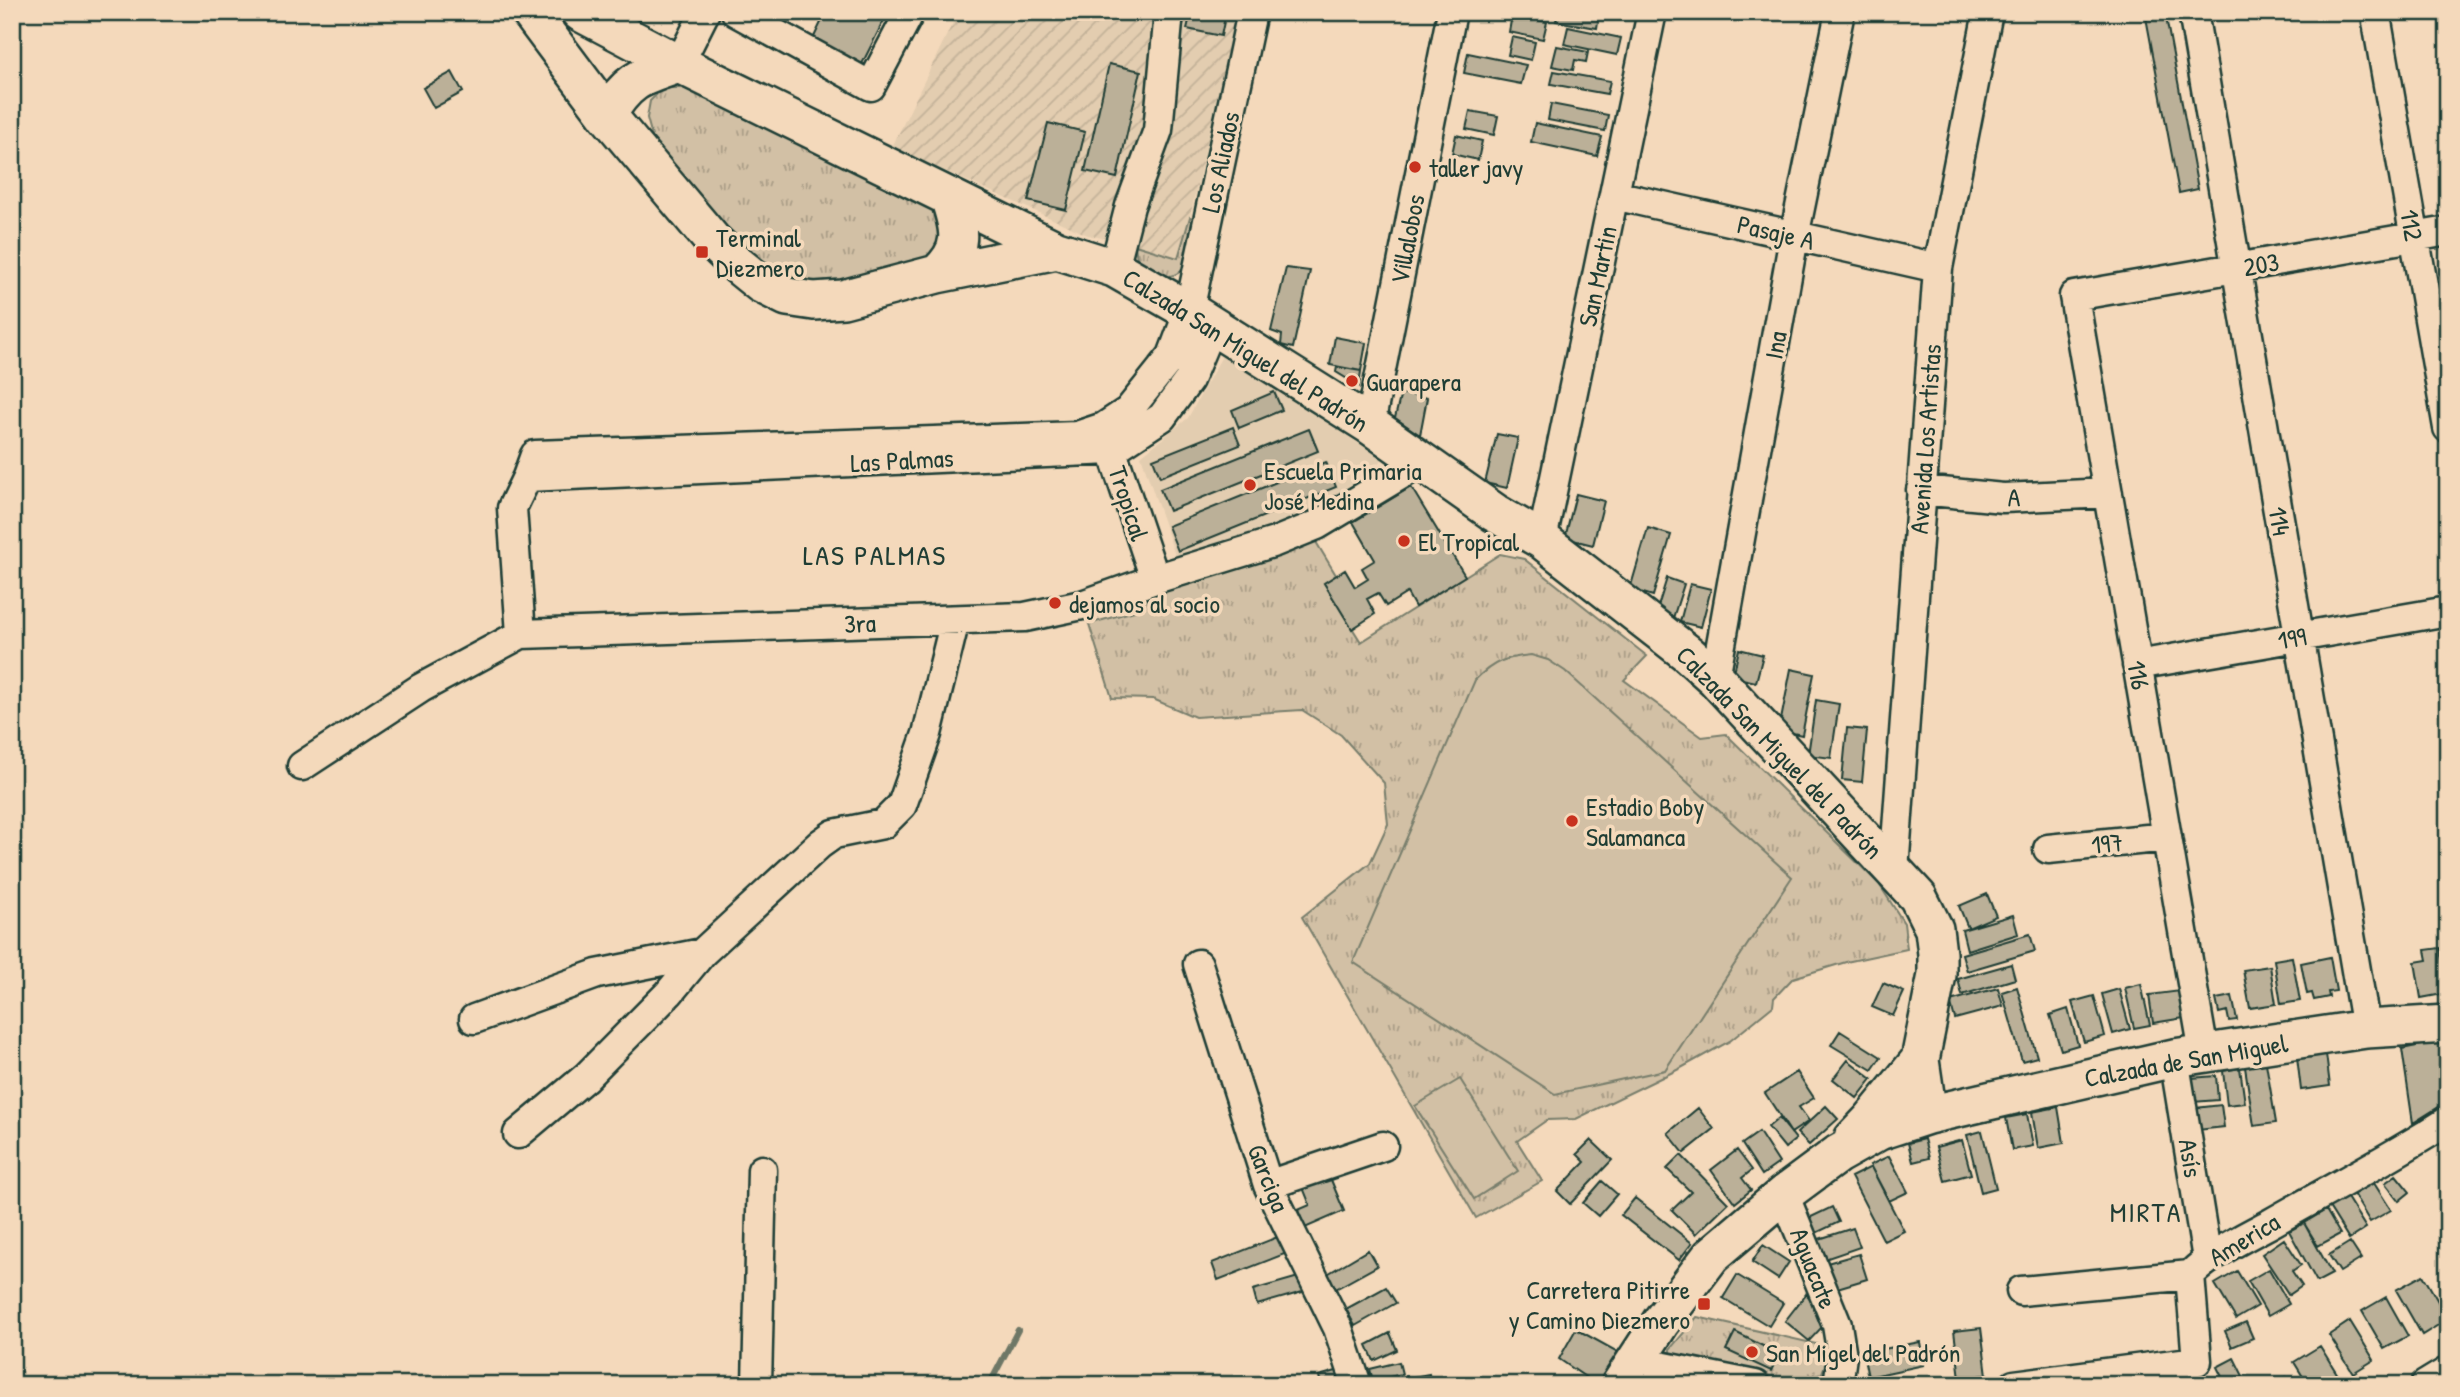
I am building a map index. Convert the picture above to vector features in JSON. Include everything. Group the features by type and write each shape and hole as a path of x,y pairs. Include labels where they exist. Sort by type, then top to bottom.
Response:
{"main road":[{"name":"Calzada San Miguel del Padrón","path":"530,12 607,116 713,241 761,284 787,297 814,301 844,299 937,274 1057,250"},
{"name":"Calzada San Miguel del Padrón","path":"580,12 679,64 1057,250 1114,268 1200,318 1370,425 1495,513 1542,540 1687,653 1715,678 1918,897 1934,929 1937,954 1937,975 1922,1053 1928,1115"},
{"path":"607,116 619,94 632,83 679,64"},
{"path":"937,274 950,262 957,247 958,234 949,197"},
{"name":"Calzada de San Miguel","path":"1838,1154 1879,1131 1928,1115 2189,1056 2366,1029 2448,1024"},
{"path":"1627,1373 1711,1256 1838,1154 1871,1120 1922,1053 1935,1070 1962,1089 2005,1097"}],"street":[{"path":"679,64 705,12"},
{"path":"736,12 770,20 871,86 910,12"},
{"path":"1114,268 1130,206 1158,130 1169,12"},
{"name":"Los Aliados","path":"1200,318 1252,12"},
{"name":"Villalobos","path":"1370,425 1452,12"},
{"name":"San Martin","path":"1542,540 1652,12"},
{"name":"Ina","path":"1715,678 1794,237 1840,12"},
{"name":"Avenida Los Artistas","path":"1894,870 1938,268 1988,12"},
{"name":"114","path":"2193,12 2366,1029"},
{"name":"112","path":"2377,22 2448,428"},
{"name":"Pasaje A","path":"1614,195 1938,268"},
{"name":"203","path":"2074,296 2448,231"},
{"name":"116","path":"2074,296 2167,837 2189,1056"},
{"name":"Las Palmas","path":"521,634 512,508 535,455 1077,436 1108,438 1200,318"},
{"name":"Tropical","path":"1108,438 1155,579"},
{"name":"3ra","path":"302,766 421,688 521,634 1025,617 1082,605 1275,542 1307,529 1422,462"},
{"name":"A","path":"1921,490 2003,498 2108,493"},
{"name":"199","path":"2137,665 2448,611"},
{"path":"518,1135 586,1077 669,993 702,953 820,844 834,834 883,824 902,805 927,734 955,620"},
{"name":"197","path":"2048,849 2167,837"},
{"path":"474,1019 597,974 702,953"},
{"name":"Garciga","path":"1198,964 1268,1185 1338,1328 1357,1385"},
{"name":"Asís","path":"2014,1385 2197,1362 2198,1267 2189,1056"},
{"name":"America","path":"2021,1292 2198,1267 2317,1195 2399,1153 2448,1121"},
{"path":"1268,1185 1383,1146"},
{"path":"757,1385 762,1170"},
{"name":"Aguacate","path":"1784,1195 1837,1325 1842,1356 1838,1385"},
{"path":"2425,1385 2448,1371"},
{"path":"1627,1373 1755,1385"}],"shaded area":[{"path":"958,12 1237,12 1190,217 1178,258 1088,235 892,147"},
{"name":"Escuela Primaria José Medina","path":"1222,356 1383,459 1316,511 1177,561 1141,456 1188,418"}],"green space":[{"path":"684,88 926,205 942,217 948,236 933,261 844,289 767,274 700,213 653,140 647,118 650,101 660,91"},
{"path":"1190,217 1202,220 1192,254 1185,267 1177,274 1168,276 1158,276 1144,270 1138,262 1135,245 1178,258"},
{"path":"1313,537 1336,575 1324,583 1361,642 1500,554 1524,559 1647,656 1624,680 1702,737 1726,734 1879,884 1904,923 1907,949 1846,962 1793,978 1774,998 1773,1006 1730,1041 1576,1119 1547,1120 1517,1141 1542,1181 1476,1218 1302,917 1370,863 1388,824 1384,783 1341,735 1302,710 1195,717 1153,699 1112,698 1089,624 1134,611 1165,585"},
{"name":"Estadio Boby Salamanca","path":"1531,655 1548,660 1565,671 1792,877 1665,1070 1555,1094 1353,962 1475,680 1488,668 1500,662"},
{"path":"1460,1079 1518,1171 1474,1199 1415,1106"},
{"path":"1697,1317 1825,1346 1825,1365 1821,1375 1790,1380 1675,1359 1670,1354 1670,1349"}],"building":[{"path":"826,12 888,12 862,64 813,39"},
{"path":"1191,12 1226,12 1221,36 1187,29"},
{"path":"1558,12 1599,15 1597,28 1556,21"},
{"path":"2145,12 2165,12 2198,189 2179,193"},
{"path":"1512,15 1547,22 1543,39 1509,32"},
{"path":"1568,27 1621,38 1617,55 1564,44"},
{"path":"1512,37 1535,42 1531,60 1508,55"},
{"path":"1557,46 1588,52 1586,62 1575,60 1573,70 1552,66"},
{"path":"1468,53 1526,65 1521,84 1464,73"},
{"path":"1109,64 1141,71 1117,178 1085,171"},
{"path":"1554,71 1610,81 1607,94 1551,84"},
{"path":"452,72 463,92 434,108 423,88"},
{"path":"1551,104 1608,115 1605,131 1548,120"},
{"path":"1470,111 1498,116 1494,135 1466,129"},
{"path":"1048,123 1085,132 1066,210 1028,201"},
{"path":"1535,123 1602,137 1597,156 1531,142"},
{"path":"1456,135 1482,141 1478,160 1452,154"},
{"path":"1286,268 1310,271 1293,348 1281,345 1282,335 1271,331"},
{"path":"1335,337 1366,343 1361,371 1330,365"},
{"path":"1337,367 1361,371 1359,386 1336,372"},
{"path":"1274,392 1282,410 1239,428 1232,410"},
{"path":"1401,393 1427,398 1420,435 1395,418"},
{"path":"1233,427 1240,445 1160,477 1153,459"},
{"path":"1309,429 1318,451 1169,511 1160,489"},
{"path":"1497,434 1518,438 1507,488 1485,483"},
{"path":"1326,462 1336,487 1178,551 1168,526"},
{"name":"El Tropical","path":"1411,487 1465,576 1415,607 1407,593 1386,606 1378,593 1367,599 1375,614 1352,629 1324,583 1345,570 1355,587 1368,579 1362,568 1375,560 1353,522"},
{"path":"1576,494 1604,501 1593,545 1565,538"},
{"path":"1648,528 1671,535 1653,596 1630,589"},
{"path":"1667,578 1684,584 1673,618 1656,613"},
{"path":"1690,584 1711,589 1701,627 1680,622"},
{"path":"1739,649 1763,655 1756,682 1733,677"},
{"path":"1791,669 1814,674 1802,735 1779,730"},
{"path":"1816,700 1839,704 1831,758 1808,755"},
{"path":"1847,728 1867,730 1862,782 1842,780"},
{"path":"1987,894 1996,916 1968,928 1959,906"},
{"path":"2013,915 2018,934 1967,950 1962,930"},
{"path":"2030,934 2035,951 1967,971 1962,954"},
{"path":"2440,948 2448,993 2421,998 2415,962 2427,960 2425,950"},
{"path":"2292,957 2300,1001 2281,1004 2274,960"},
{"path":"2330,957 2336,991 2328,992 2329,997 2314,1000 2312,993 2307,994 2301,963"},
{"path":"2011,964 2015,979 1962,995 1958,979"},
{"path":"2270,966 2276,1004 2250,1008 2243,970"},
{"path":"1883,983 1904,992 1893,1016 1872,1007"},
{"path":"2141,984 2150,1025 2134,1028 2125,988"},
{"path":"2017,987 2037,1057 2022,1061 2002,992"},
{"path":"1998,988 2003,1006 1955,1019 1950,1001"},
{"path":"2119,989 2130,1029 2113,1034 2102,994"},
{"path":"2180,991 2184,1018 2153,1023 2149,995"},
{"path":"2094,996 2105,1036 2084,1042 2072,1002"},
{"path":"2232,996 2237,1020 2229,1021 2227,1011 2219,1013 2216,999"},
{"path":"2068,1009 2078,1045 2061,1050 2050,1015"},
{"path":"1840,1031 1881,1057 1872,1070 1831,1045"},
{"path":"2446,1040 2448,1091 2445,1103 2413,1123 2402,1049"},
{"path":"2326,1054 2330,1086 2301,1090 2297,1057"},
{"path":"1848,1060 1872,1079 1857,1098 1833,1079"},
{"path":"2266,1063 2276,1123 2254,1126 2245,1067"},
{"path":"2240,1068 2245,1103 2227,1105 2223,1071"},
{"path":"1797,1072 1814,1098 1799,1107 1809,1121 1791,1133 1765,1093"},
{"path":"2216,1076 2218,1100 2193,1102 2191,1078"},
{"path":"2221,1105 2224,1127 2198,1130 2196,1108"},
{"path":"1826,1106 1838,1119 1809,1145 1797,1133"},
{"path":"2058,1107 2064,1143 2038,1148 2032,1112"},
{"path":"1698,1108 1714,1129 1684,1153 1668,1133"},
{"path":"2027,1114 2033,1146 2012,1150 2006,1118"},
{"path":"1779,1118 1796,1139 1785,1148 1768,1127"},
{"path":"1982,1131 1996,1188 1981,1192 1967,1135"},
{"path":"1759,1132 1779,1163 1762,1175 1742,1144"},
{"path":"1924,1139 1929,1158 1913,1162 1908,1143"},
{"path":"1591,1140 1612,1160 1570,1204 1557,1191 1585,1162 1577,1154"},
{"path":"1962,1140 1971,1174 1945,1181 1936,1147"},
{"path":"1737,1150 1752,1170 1742,1178 1751,1190 1735,1203 1711,1170"},
{"path":"1681,1155 1728,1203 1696,1234 1672,1210 1691,1192 1667,1169"},
{"path":"1889,1156 1908,1192 1889,1201 1870,1165"},
{"path":"1871,1167 1904,1231 1884,1241 1851,1177"},
{"path":"1329,1175 1344,1211 1305,1228 1298,1210 1310,1205 1302,1185"},
{"path":"2396,1175 2410,1192 2399,1201 2385,1183"},
{"path":"2372,1180 2391,1210 2370,1222 2352,1192"},
{"path":"1602,1181 1617,1194 1598,1216 1583,1203"},
{"path":"2346,1196 2366,1228 2349,1239 2329,1207"},
{"path":"1635,1198 1692,1243 1679,1260 1621,1215"},
{"path":"1832,1207 1839,1222 1816,1233 1809,1218"},
{"path":"2326,1210 2340,1234 2318,1246 2304,1223"},
{"path":"2304,1223 2332,1274 2317,1282 2289,1231"},
{"path":"1853,1228 1860,1247 1822,1260 1816,1240"},
{"path":"1280,1236 1287,1253 1218,1280 1212,1263"},
{"path":"2284,1239 2301,1265 2292,1271 2302,1286 2289,1295 2262,1254"},
{"path":"2350,1242 2361,1259 2340,1272 2329,1255"},
{"path":"1763,1245 1789,1262 1778,1279 1752,1262"},
{"path":"1368,1250 1377,1266 1332,1291 1324,1276"},
{"path":"1859,1254 1867,1279 1834,1289 1827,1263"},
{"path":"2269,1269 2289,1304 2268,1316 2248,1281"},
{"path":"2237,1271 2258,1306 2236,1319 2215,1284"},
{"path":"1737,1275 1783,1303 1769,1326 1723,1298"},
{"path":"2423,1275 2448,1319 2422,1335 2396,1290"},
{"path":"1302,1276 1306,1291 1257,1305 1253,1290"},
{"path":"1386,1287 1396,1303 1355,1326 1346,1309"},
{"path":"1806,1294 1819,1308 1823,1326 1809,1341 1785,1321"},
{"path":"2386,1297 2408,1336 2384,1349 2362,1311"},
{"path":"2350,1321 2374,1360 2353,1373 2329,1335"},
{"path":"2246,1322 2253,1338 2232,1347 2225,1331"},
{"path":"1981,1328 1987,1375 1960,1378 1954,1331"},
{"path":"1576,1329 1618,1352 1597,1385 1559,1359"},
{"path":"1735,1332 1779,1354 1771,1371 1726,1350"},
{"path":"1390,1333 1397,1350 1374,1361 1367,1345"},
{"path":"1920,1342 1924,1365 1868,1377 1863,1353"},
{"path":"2320,1346 2341,1380 2333,1385 2308,1385 2294,1362"},
{"path":"2234,1358 2243,1376 2226,1385 2217,1367"},
{"path":"1399,1362 1402,1374 1373,1381 1370,1369"},
{"path":"1343,1369 1347,1383 1321,1385 1319,1376"},
{"path":"1429,1374 1431,1385 1373,1385"},
{"path":"2149,1376 2152,1385 2129,1385 2129,1383"},
{"path":"2286,1377 2291,1385 2273,1385"}],"waterway":[{"path":"989,1385 1018,1330"}],"place":[{"name":"taller javy","path":"1415,167"},
{"name":"Terminal Diezmero","path":"702,252"},
{"name":"Guarapera","path":"1352,381"},
{"name":"Escuela Primaria José Medina","path":"1250,485"},
{"name":"El Tropical","path":"1404,541"},
{"name":"dejamos al socio","path":"1055,603"},
{"name":"Estadio Boby Salamanca","path":"1572,821"},
{"name":"Carretera Pitirre y Camino Diezmero","path":"1704,1304"},
{"name":"San Migel del Padrón","path":"1752,1352"}],"district":[{"name":"LAS PALMAS","path":"875,555"},
{"name":"MIRTA","path":"2146,1212"}]}
